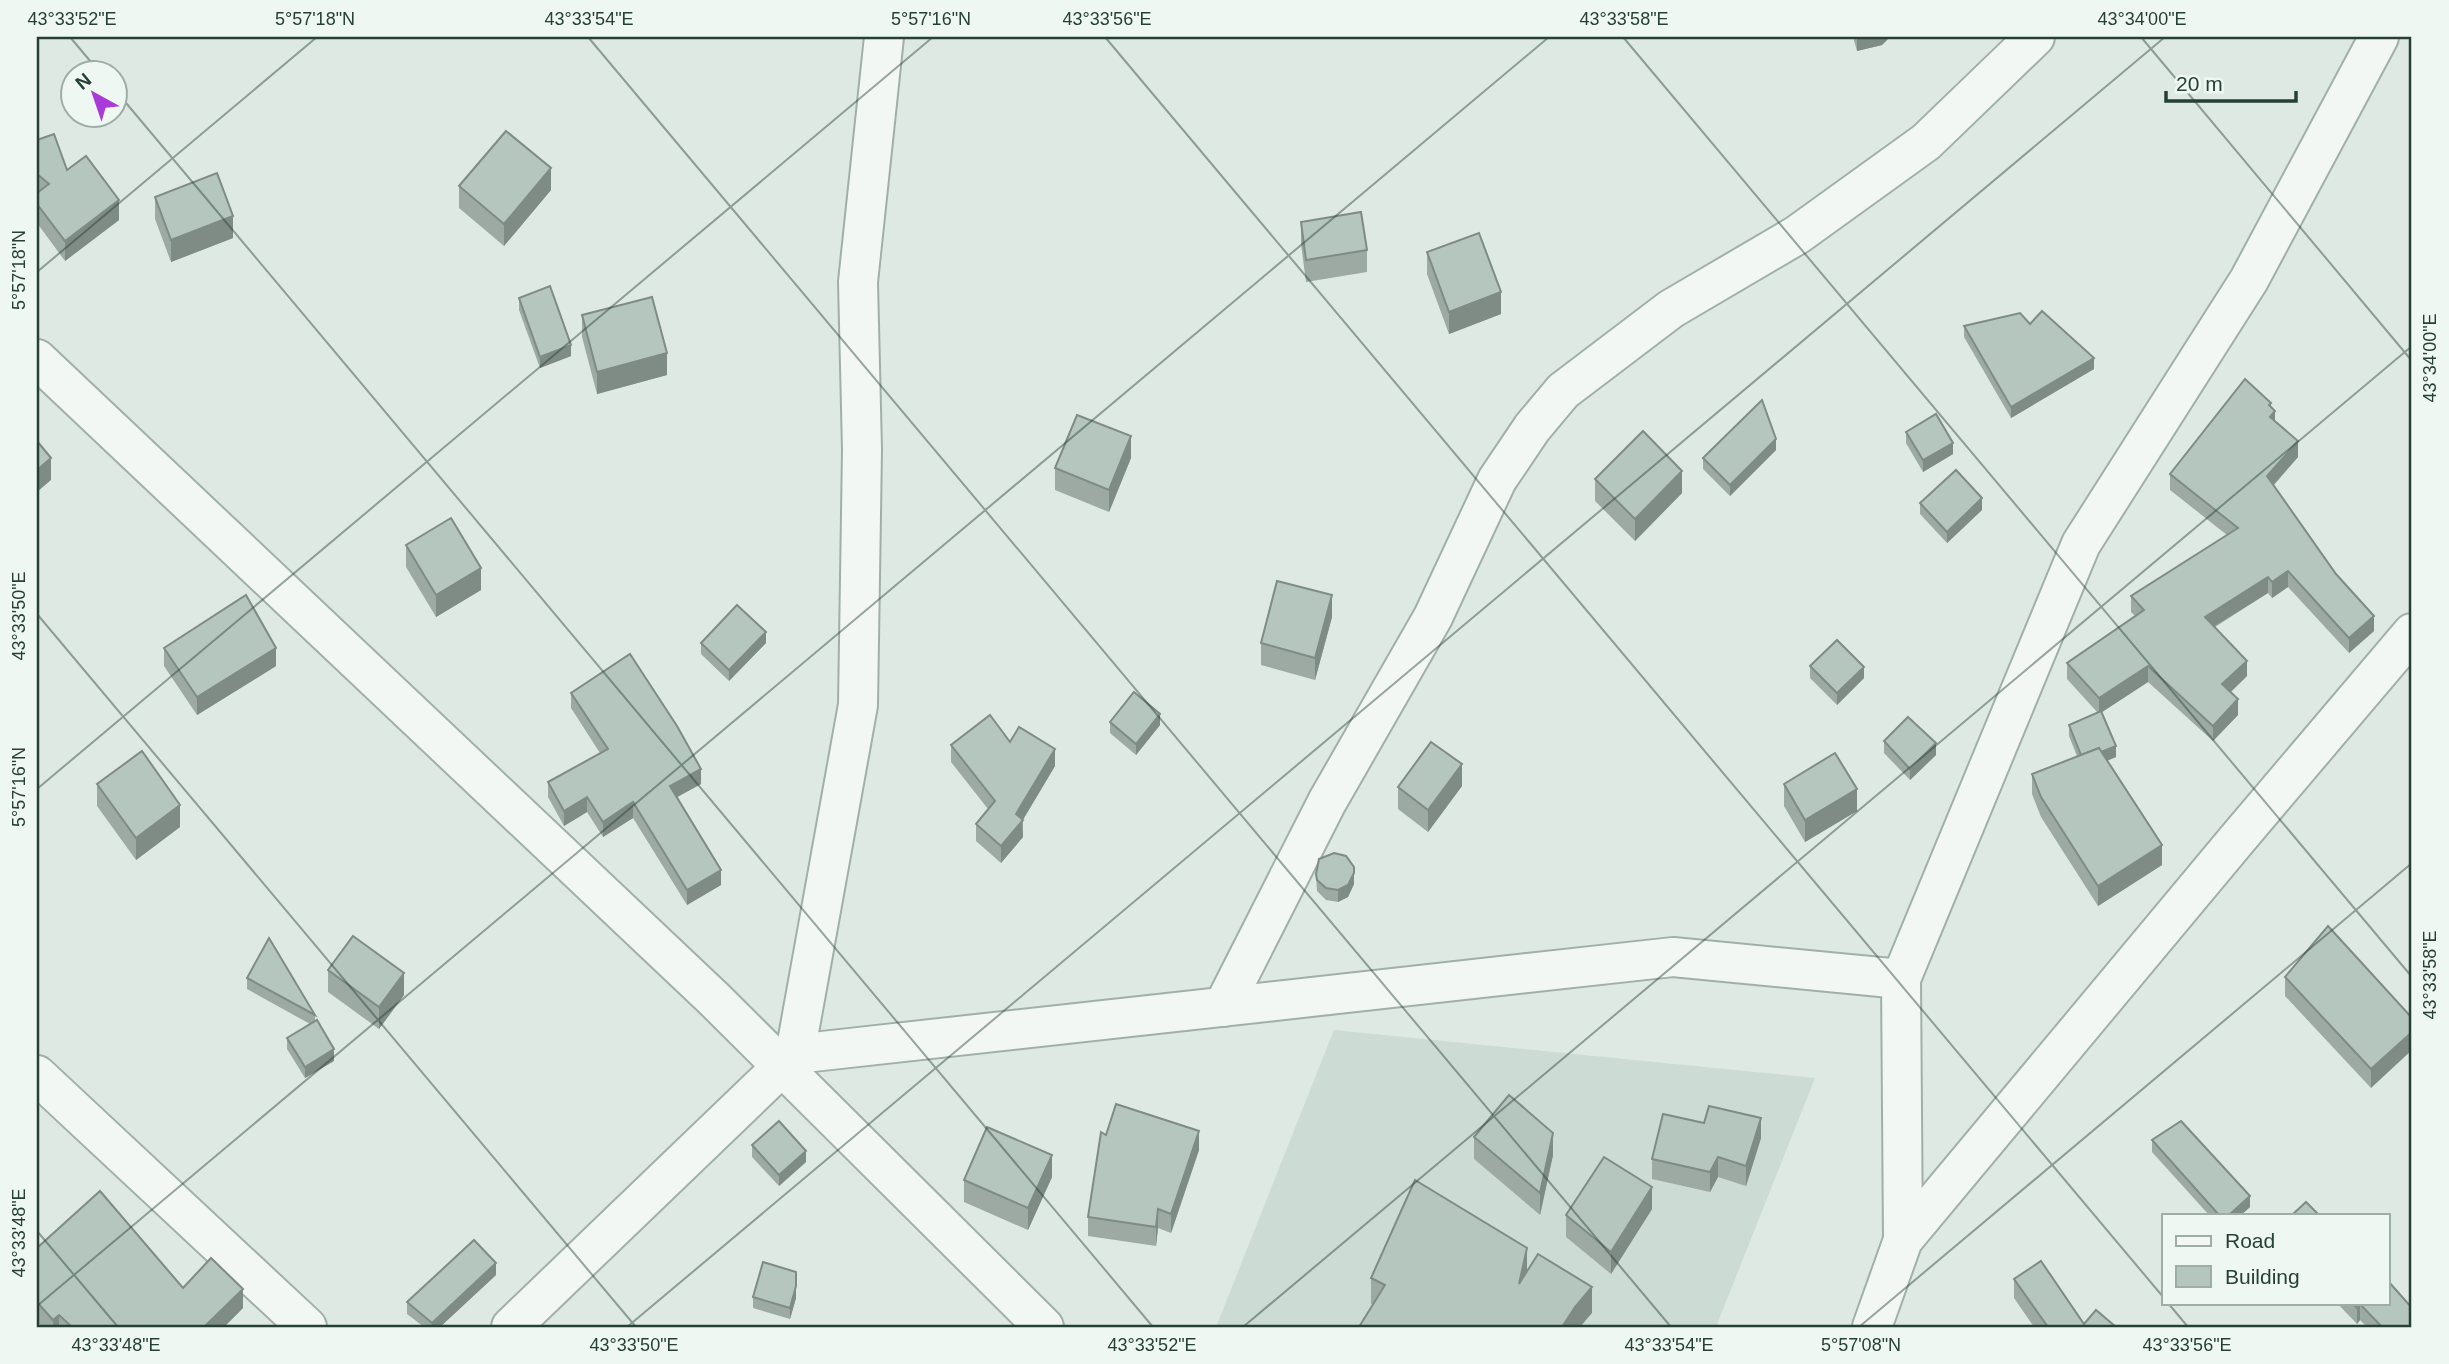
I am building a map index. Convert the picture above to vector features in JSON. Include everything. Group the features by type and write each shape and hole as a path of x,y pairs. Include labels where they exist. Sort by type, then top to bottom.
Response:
{"street":[{"path":"511,1327 788,1060 858,705 862,450 858,282 884,37"},
{"path":"870,150 911,37"},
{"path":"1223,1007 1327,802 1433,617 1497,480 1532,428 1555,400 1563,391 1671,309 1797,235 1926,142 2035,37"},
{"path":"1903,1240 1900,979 2081,544 2249,280 2379,37"},
{"path":"37,359 713,998 788,1060 1044,1327"},
{"path":"1872,1327 1903,1240 2412,633"},
{"path":"788,1060 1223,1007 1673,957 1900,979"},
{"path":"37,1075 307,1327"}],"shaded area":[{"path":"1334,1030 1815,1078 1716,1327 1216,1327"}],"building":[{"path":"506,131 551,168 504,224 459,186"},
{"path":"54,134 67,170 86,156 119,200 65,241 37,204 37,193 49,184 37,174 37,140"},
{"path":"217,173 233,216 171,240 155,197"},
{"path":"1361,212 1367,250 1306,260 1301,222"},
{"path":"1479,233 1501,292 1449,312 1427,252"},
{"path":"550,286 571,345 540,357 519,298"},
{"path":"652,297 667,353 597,372 582,315"},
{"path":"2042,311 2094,358 2011,407 1964,326 2020,313 2030,324"},
{"path":"2245,379 2271,403 2269,405 2275,411 2270,417 2298,441 2267,476 2336,574 2374,616 2349,638 2288,571 2272,582 2268,577 2205,617 2247,661 2222,684 2238,699 2213,726 2148,666 2099,698 2067,663 2144,610 2131,596 2238,528 2170,474"},
{"path":"1762,400 1776,439 1730,485 1703,458"},
{"path":"1936,414 1953,443 1923,460 1906,432"},
{"path":"1077,415 1131,436 1109,490 1055,468"},
{"path":"1643,431 1682,471 1635,519 1595,479"},
{"path":"37,441 51,458 37,470"},
{"path":"1956,470 1982,498 1947,532 1920,503"},
{"path":"451,518 481,568 436,595 406,545"},
{"path":"1277,581 1332,595 1315,658 1261,643"},
{"path":"246,595 276,648 197,697 164,648"},
{"path":"737,605 766,632 729,670 701,643"},
{"path":"1837,640 1864,667 1837,693 1810,666"},
{"path":"630,654 677,726 701,769 670,786 721,870 687,890 633,802 603,822 587,797 564,811 548,782 608,749 571,693"},
{"path":"1134,692 1160,714 1136,744 1110,722"},
{"path":"2101,711 2116,746 2101,752 2099,748 2081,755 2069,725"},
{"path":"990,715 1010,742 1019,727 1055,749 1016,814 1023,820 1001,846 976,824 995,801 951,745"},
{"path":"1908,717 1936,743 1910,769 1884,741"},
{"path":"1431,742 1462,764 1428,810 1398,787"},
{"path":"2099,748 2162,845 2098,886 2041,797 2032,774"},
{"path":"142,751 180,805 136,838 97,784"},
{"path":"1835,753 1857,789 1805,820 1784,784"},
{"path":"1334,853 1346,856 1354,867 1348,885 1338,890 1326,888 1317,880 1316,874 1319,859"},
{"path":"2328,926 2412,1018 2412,1032 2371,1069 2285,977"},
{"path":"353,936 404,973 379,1007 328,970"},
{"path":"269,938 315,1015 247,978"},
{"path":"317,1020 334,1049 305,1067 287,1038"},
{"path":"1509,1095 1553,1133 1540,1193 1474,1137"},
{"path":"1116,1104 1199,1131 1171,1214 1158,1209 1156,1227 1088,1217 1101,1132 1106,1135"},
{"path":"1709,1106 1761,1118 1746,1166 1718,1157 1710,1172 1652,1159 1663,1114 1704,1123"},
{"path":"779,1121 806,1151 779,1175 752,1145"},
{"path":"2181,1121 2250,1196 2230,1214 2218,1214 2152,1140"},
{"path":"987,1127 1052,1155 1028,1208 964,1180"},
{"path":"1604,1157 1652,1187 1611,1252 1566,1215"},
{"path":"1415,1180 1527,1248 1519,1284 1538,1254 1592,1287 1562,1327 1359,1327 1385,1285 1371,1278"},
{"path":"100,1191 183,1288 211,1258 243,1289 204,1327 72,1327 59,1315 53,1320 37,1302 37,1248"},
{"path":"2306,1202 2318,1214 2293,1214"},
{"path":"474,1240 496,1263 432,1323 407,1302"},
{"path":"2041,1261 2084,1324 2096,1310 2116,1327 2048,1327 2014,1279"},
{"path":"763,1262 796,1272 796,1286 790,1308 753,1297"},
{"path":"2390,1283 2412,1308 2412,1327 2382,1327 2360,1304 2390,1304"}]}
